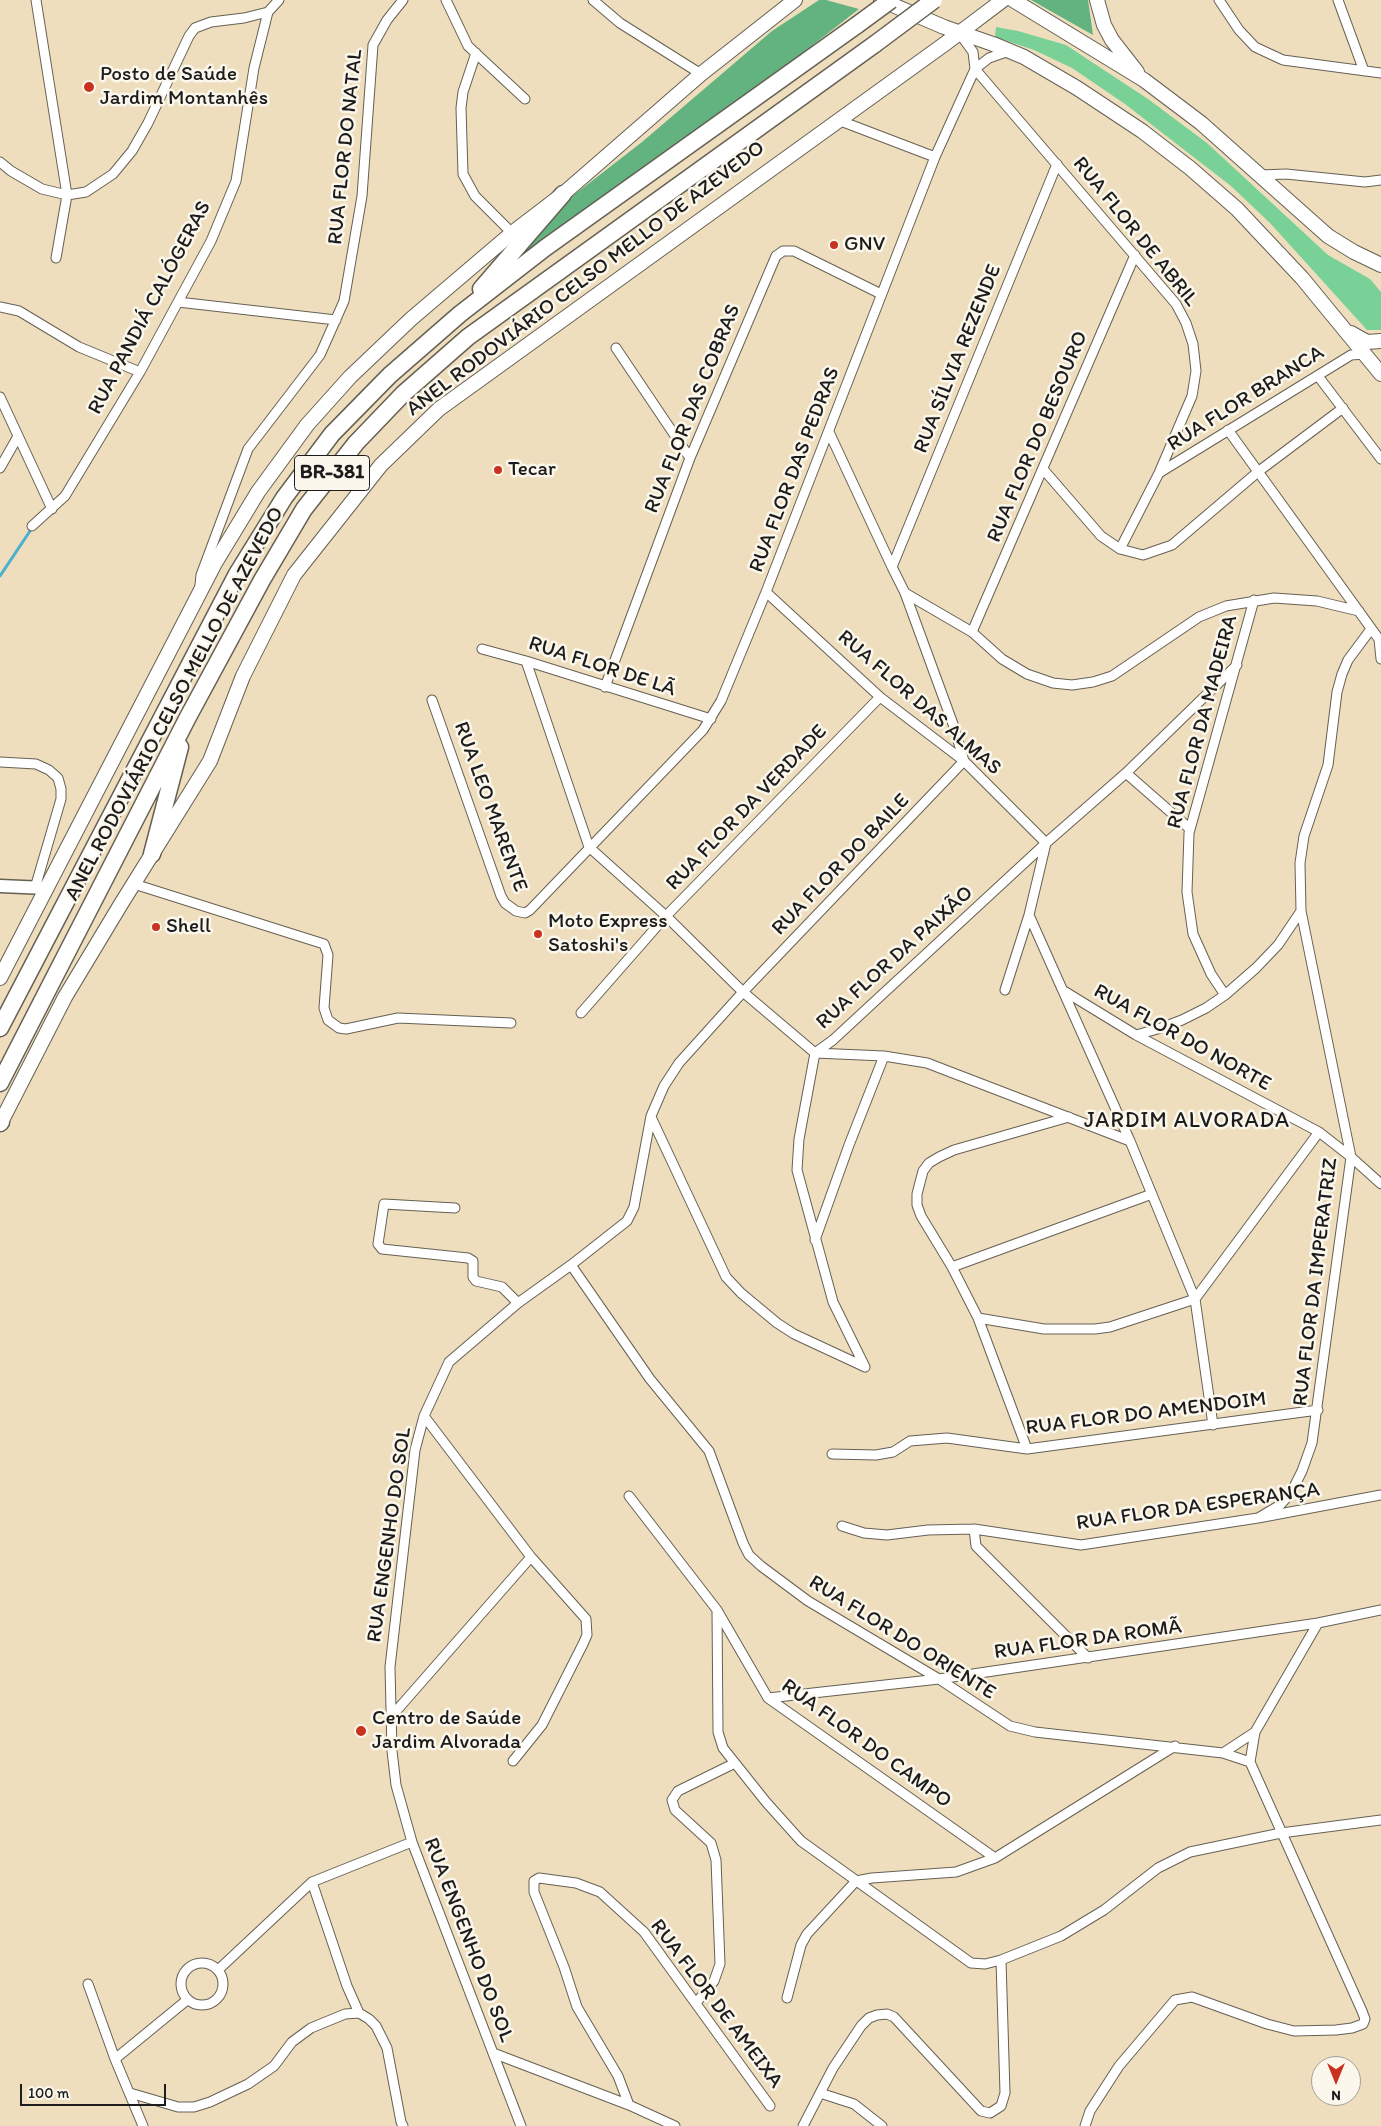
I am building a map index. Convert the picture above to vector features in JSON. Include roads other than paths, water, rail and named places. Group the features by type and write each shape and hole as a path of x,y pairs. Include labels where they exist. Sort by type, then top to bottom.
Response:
{"highway":[{"name":"ANEL RODOVIÁRIO CELSO MELLO DE AZEVEDO","path":"0,1028 237,574 284,498 332,434 390,375 460,314 545,248 891,0"},
{"name":"ANEL RODOVIÁRIO CELSO MELLO DE AZEVEDO","path":"0,1083 188,717 262,580 304,509 356,443 402,394 468,337 934,0"},
{"path":"460,314 563,194"},
{"path":"152,854 188,717"}],"main road":[{"name":"ANEL RODOVIÁRIO CELSO MELLO DE AZEVEDO","path":"0,978 40,888 220,554 258,492 308,425 350,377 411,318 512,233 563,194 701,74 795,0"},
{"path":"881,0 960,33 1010,50 1078,88 1142,131 1190,168 1237,209 1302,278 1344,329 1357,351 1381,374"},
{"name":"ANEL RODOVIÁRIO CELSO MELLO DE AZEVEDO","path":"0,1123 65,997 210,761 243,676 294,574 381,465 439,409 1003,0"},
{"path":"1013,0 1144,80 1201,123 1328,236 1354,252 1381,265"},
{"path":"1097,0 1104,25 1112,40 1144,80"},
{"path":"1344,329 1367,342 1381,341"}],"street":[{"path":"36,0 67,195 56,258"},
{"name":"RUA PANDIÁ CALÓGERAS","path":"32,526 65,496 140,372 211,240 236,181 254,68 268,12 279,0"},
{"name":"RUA FLOR DO NATAL","path":"198,597 201,574 248,449 320,354 344,300 362,196 373,45 387,20 403,0"},
{"path":"446,0 468,46 525,99"},
{"path":"593,0 620,23 701,74"},
{"path":"1219,0 1239,30 1255,47 1282,60 1381,74"},
{"path":"1338,0 1364,71"},
{"path":"0,162 11,172 42,189 67,195 86,192 113,174 132,151 148,123 185,44 195,28 211,22 244,18 268,12"},
{"path":"960,33 973,52 976,69"},
{"name":"RUA FLOR DAS PEDRAS","path":"590,847 703,730 721,701 829,432 934,157 976,69 988,58 1010,50"},
{"path":"476,53 463,92 460,108 463,174 475,196 512,233"},
{"name":"RUA FLOR DE ABRIL","path":"976,69 1176,304 1186,323 1193,344 1196,371 1192,396 1159,473 1120,549"},
{"path":"838,120 934,157"},
{"name":"RUA SÍLVIA REZENDE","path":"892,567 1057,164"},
{"path":"1261,175 1286,174 1365,182 1381,180"},
{"name":"RUA FLOR DAS COBRAS","path":"605,686 690,458 774,259 779,253 788,250 800,254 881,294"},
{"name":"RUA FLOR DO BESOURO","path":"972,632 1136,255"},
{"path":"178,302 336,320"},
{"path":"0,307 19,311 79,347 140,372"},
{"path":"616,348 690,458"},
{"name":"RUA FLOR BRANCA","path":"1159,473 1357,351"},
{"path":"1318,376 1381,459"},
{"path":"0,397 52,509"},
{"path":"1043,469 1101,536 1120,549 1143,555 1172,546 1259,471 1343,408"},
{"path":"1228,430 1380,640 1381,659"},
{"path":"829,432 905,592 964,762"},
{"path":"0,468 18,438"},
{"name":"RUA FLOR DAS ALMAS","path":"766,592 880,697 964,762 1046,843"},
{"path":"905,592 972,632 1002,659 1027,674 1053,684 1072,685 1093,682 1112,676 1199,617 1226,606 1274,598 1318,601 1359,611"},
{"name":"RUA FLOR DA MADEIRA","path":"1225,995 1211,974 1193,934 1187,892 1190,829 1254,600"},
{"name":"RUA FLOR DA IMPERATRIZ","path":"1258,1518 1280,1505 1291,1492 1302,1471 1312,1443 1351,1157 1301,911 1300,863 1304,836 1328,765 1337,692 1348,660 1371,628"},
{"name":"RUA FLOR DE LÃ","path":"482,649 711,719"},
{"path":"526,661 590,847 666,916 743,992 815,1053 884,1056 928,1063 1130,1141"},
{"name":"RUA FLOR DA PAIXÃO","path":"651,1116 726,1277 741,1293 777,1323 794,1334 865,1367 833,1302 800,1182 797,1154 815,1053 833,1040 1046,843 1126,773 1237,665"},
{"name":"RUA FLOR DA VERDADE","path":"581,1013 666,916 880,697"},
{"name":"RUA LEO MARENTE","path":"432,700 490,869 501,896 508,906 520,912 530,910 590,847"},
{"path":"0,762 36,764 58,778 61,789 61,799 40,888 0,886"},
{"name":"RUA FLOR DO BAILE","path":"743,992 964,762"},
{"path":"1126,773 1190,829"},
{"path":"1005,990 1029,914 1046,843"},
{"path":"134,884 324,944 328,955 324,1008 328,1020 339,1028 346,1029 398,1018 511,1023"},
{"path":"1136,1035 1182,1020 1206,1008 1225,995 1256,968 1278,945 1301,911"},
{"path":"1029,914 1130,1141 1195,1299 1213,1425"},
{"name":"RUA FLOR DO NORTE","path":"1064,991 1136,1035 1319,1132 1381,1184"},
{"name":"RUA ENGENHO DO SOL","path":"521,2126 412,1842 396,1786 390,1718 390,1667 415,1450 424,1416 449,1362 518,1303 627,1221 631,1215 651,1116 664,1086 679,1063 743,992"},
{"path":"815,1240 849,1145 884,1056"},
{"path":"1027,1449 978,1318 952,1267 921,1216 917,1205 917,1194 923,1172 930,1163 954,1150 1069,1117"},
{"path":"978,1318 1044,1329 1095,1329 1110,1327 1195,1299 1319,1132"},
{"path":"952,1267 1152,1194"},
{"path":"454,1208 384,1204 378,1244 382,1249 468,1258 473,1262 473,1277 476,1281 502,1287 518,1303"},
{"name":"RUA FLOR DO ORIENTE","path":"571,1265 650,1380 709,1451 749,1555 808,1601 939,1679 1010,1726 1035,1732 1223,1752 1250,1762"},
{"name":"RUA FLOR DO AMENDOIM","path":"832,1454 876,1455 893,1452 910,1441 947,1438 1027,1449 1318,1410"},
{"path":"424,1416 531,1557 584,1615 587,1635 583,1644 542,1724 512,1761"},
{"name":"RUA FLOR DA ESPERANÇA","path":"842,1526 864,1532 887,1535 928,1530 974,1529 1081,1545 1258,1518 1381,1495"},
{"name":"RUA FLOR DO CAMPO","path":"629,1496 717,1610 768,1698 995,1858"},
{"path":"974,1529 976,1546 1088,1658"},
{"path":"390,1718 531,1557"},
{"path":"717,1610 718,1732 723,1748 766,1802 801,1841 971,1963 985,1964 1001,1960 1061,1936 1104,1910 1158,1868 1190,1852 1281,1834 1381,1820"},
{"name":"RUA FLOR DA ROMÃ","path":"768,1698 939,1679 1088,1658 1318,1623 1381,1610"},
{"path":"1085,2126 1090,2111 1119,2066 1176,2000 1192,1997 1273,2026 1294,2031 1336,2030 1352,2028 1363,2024 1365,2019 1362,2011 1250,1762 1255,1732 1318,1623"},
{"path":"1223,1752 1255,1732"},
{"path":"788,1998 801,1945 807,1934 856,1881 948,1873 974,1867 995,1858 1175,1746"},
{"path":"696,2003 714,1981 720,1964 716,1860 711,1843 675,1810 672,1800 678,1791 735,1763"},
{"path":"218,1970 312,1882 412,1842"},
{"name":"RUA FLOR DE AMEIXA","path":"629,2104 618,2076 577,2007 564,1967 534,1892 534,1881 539,1878 568,1881 600,1892 644,1932 770,2106"},
{"path":"312,1882 347,1986 359,2013"},
{"path":"804,2126 833,2068 861,2026 869,2018 886,2014 894,2017 972,2103 985,2112 995,2110 1001,2106 1005,2092 1001,1960"},
{"path":"205,1963 218,1970 223,1982 223,1990 214,2002 201,2006 187,2000 181,1987 184,1973 189,1967 205,1963"},
{"path":"88,1984 115,2059 143,2126"},
{"path":"115,2059 187,2000"},
{"path":"130,2092 178,2107 194,2107 210,2102 248,2084 274,2066 292,2042 311,2028 345,2014 359,2013 376,2026 387,2048 401,2122 404,2126"},
{"path":"493,2053 629,2104 674,2126"},
{"path":"820,2093 854,2104 882,2126"}],"waterway":[{"path":"0,576 30,531"}],"place":[{"name":"Posto de Saúde Jardim Montanhês","path":"89,87"},
{"name":"GNV","path":"834,245"},
{"name":"Tecar","path":"498,470"},
{"name":"Shell","path":"156,927"},
{"name":"Moto Express Satoshi's","path":"538,934"},
{"name":"Centro de Saúde Jardim Alvorada","path":"361,1731"}],"district":[{"name":"JARDIM ALVORADA","path":"1187,1121"}]}
